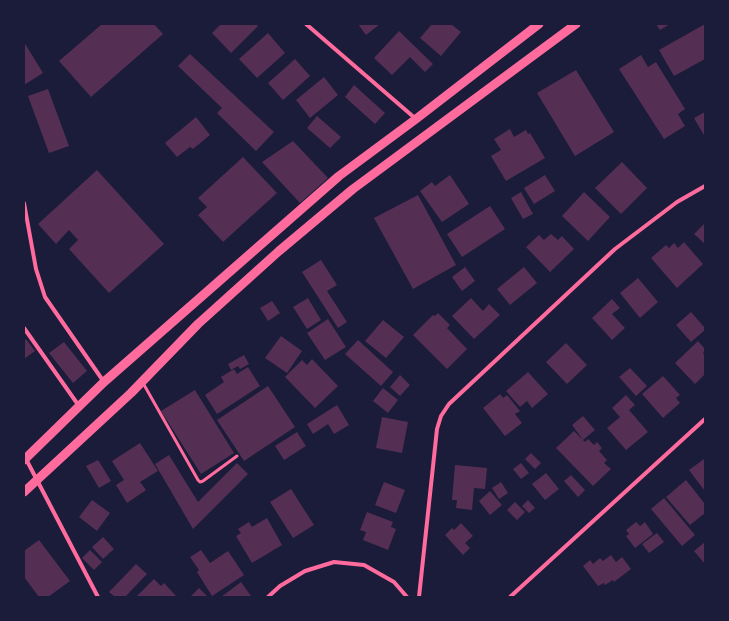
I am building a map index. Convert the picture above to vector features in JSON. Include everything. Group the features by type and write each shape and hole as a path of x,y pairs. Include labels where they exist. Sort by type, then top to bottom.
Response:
{"main road":[{"path":"25,459 104,382 339,176 416,119 539,24"},
{"path":"24,492 142,381 204,319 278,251 353,189 576,24"}],"street":[{"path":"306,24 416,119"},
{"path":"420,597 437,429 441,416 449,404 616,249 677,202 705,186"},
{"path":"24,204 36,269 45,297 104,382"},
{"path":"24,328 80,406"},
{"path":"510,597 705,419"},
{"path":"25,459 98,597"},
{"path":"268,597 280,586 305,572 334,562 364,565 394,582 407,597"}],"lane":[{"path":"142,381 200,482 237,456"}],"building":[{"path":"102,24 154,24 163,34 91,97 59,61"},
{"path":"221,24 256,24 258,26 231,53 212,33"},
{"path":"358,24 380,24 366,35"},
{"path":"432,24 451,24 461,32 441,56 420,38"},
{"path":"656,24 670,24 660,30"},
{"path":"705,24 705,59 674,76 659,50"},
{"path":"399,31 433,64 425,72 410,57 392,75 374,58"},
{"path":"268,33 285,53 257,78 239,59"},
{"path":"24,42 43,73 24,85"},
{"path":"190,54 274,132 256,151 217,113 222,108 178,66"},
{"path":"641,55 648,67 656,62 685,109 678,114 685,126 664,139 619,69"},
{"path":"295,59 310,76 283,100 268,83"},
{"path":"576,70 614,132 575,156 537,93"},
{"path":"324,77 338,95 310,118 296,100"},
{"path":"354,85 385,113 375,124 345,97"},
{"path":"48,89 69,146 49,153 28,96"},
{"path":"705,112 705,137 694,118"},
{"path":"317,116 341,137 330,148 307,128"},
{"path":"196,117 210,135 193,149 190,147 177,157 165,143"},
{"path":"510,129 514,137 526,130 528,134 530,133 545,158 506,181 491,156 501,150 494,139"},
{"path":"293,141 328,178 300,203 262,162"},
{"path":"243,157 277,193 223,242 198,215 207,207 198,198"},
{"path":"622,162 647,188 621,214 595,188"},
{"path":"97,170 164,244 109,293 69,249 78,240 69,230 56,244 38,224"},
{"path":"450,175 469,204 442,222 420,191 432,182 435,186"},
{"path":"545,175 555,191 534,204 524,188"},
{"path":"521,192 533,214 523,219 511,198"},
{"path":"584,192 610,217 588,241 562,216"},
{"path":"418,195 456,265 413,289 374,218"},
{"path":"490,206 505,229 462,257 447,234"},
{"path":"705,223 705,244 694,234"},
{"path":"551,234 558,240 562,236 574,249 550,272 526,247 539,235 544,240"},
{"path":"684,242 703,264 677,288 651,258 666,245 669,248 674,243 678,248"},
{"path":"321,260 337,285 327,291 347,322 338,328 302,272"},
{"path":"465,267 475,281 462,291 452,277"},
{"path":"524,267 537,283 510,305 497,289"},
{"path":"638,278 658,302 640,318 620,293"},
{"path":"308,298 321,320 307,329 293,307"},
{"path":"471,298 483,311 489,304 500,315 474,339 452,316"},
{"path":"612,299 620,308 612,314 625,328 612,340 592,318"},
{"path":"272,301 280,313 268,321 260,308"},
{"path":"691,312 705,328 705,330 691,342 676,325"},
{"path":"438,313 450,325 447,328 467,349 447,369 413,335 433,315 435,316"},
{"path":"328,319 346,347 325,360 307,333"},
{"path":"383,320 404,337 386,358 365,341"},
{"path":"281,336 302,351 287,373 265,358"},
{"path":"26,339 35,351 24,359 24,341"},
{"path":"358,340 393,372 381,386 345,354"},
{"path":"698,341 705,349 703,353 705,356 705,374 695,384 675,363"},
{"path":"64,342 87,371 73,383 49,353"},
{"path":"566,343 587,365 567,384 546,362"},
{"path":"244,355 249,364 240,369 238,366 231,370 228,364"},
{"path":"312,359 338,386 315,408 285,377 302,360 307,365"},
{"path":"248,367 260,386 217,414 205,395 224,382 221,377 234,369 237,374"},
{"path":"630,368 647,386 636,396 619,377"},
{"path":"528,372 548,394 532,408 527,401 520,407 506,391"},
{"path":"400,375 410,385 400,396 390,387"},
{"path":"663,376 680,395 676,398 680,403 663,418 642,394"},
{"path":"268,386 295,427 244,461 217,420"},
{"path":"383,388 398,400 388,413 373,401"},
{"path":"195,390 234,453 201,474 161,411"},
{"path":"500,394 503,398 507,395 520,411 515,414 522,423 505,436 483,408"},
{"path":"626,395 635,405 629,410 648,432 626,450 607,428 620,417 612,408"},
{"path":"337,405 349,425 334,434 328,424 313,434 307,424"},
{"path":"583,416 595,430 583,440 572,425"},
{"path":"382,417 408,422 402,453 376,448"},
{"path":"574,431 585,442 588,439 594,445 597,442 602,448 599,451 607,460 604,463 611,469 593,486 556,448"},
{"path":"297,432 306,446 284,460 275,446"},
{"path":"140,443 158,471 140,482 146,490 127,503 116,485 124,480 112,461"},
{"path":"531,453 541,463 535,469 525,459"},
{"path":"169,455 198,502 237,463 248,474 193,529 155,464"},
{"path":"704,459 705,489 704,490 689,470"},
{"path":"98,460 111,481 99,488 86,466"},
{"path":"521,463 529,473 521,479 513,469"},
{"path":"455,465 487,468 485,489 474,488 472,510 456,508 457,500 452,500"},
{"path":"546,473 559,489 545,500 532,484"},
{"path":"571,475 585,490 578,497 564,481"},
{"path":"686,480 705,504 705,513 690,525 666,497"},
{"path":"384,482 405,490 396,513 375,505"},
{"path":"501,482 508,493 499,499 492,488"},
{"path":"291,489 314,525 293,538 270,502"},
{"path":"490,491 502,505 490,515 479,501"},
{"path":"664,498 695,535 682,546 651,509"},
{"path":"92,500 110,513 97,531 79,517"},
{"path":"528,500 535,508 529,513 522,506"},
{"path":"515,502 525,512 517,520 507,510"},
{"path":"367,512 393,522 391,527 396,529 388,550 363,540 366,532 360,530"},
{"path":"267,518 282,545 252,563 236,536 241,533 238,529 249,522 252,527"},
{"path":"636,522 640,526 645,522 653,534 635,548 626,536 629,534 626,530"},
{"path":"461,523 473,536 465,543 470,548 463,555 445,535 452,528 454,530"},
{"path":"657,533 664,542 649,553 642,544"},
{"path":"103,537 114,549 103,559 92,547"},
{"path":"39,540 70,581 48,597 39,597 24,577 24,551"},
{"path":"705,542 705,564 694,551"},
{"path":"90,550 102,562 94,570 82,558"},
{"path":"201,550 210,563 228,551 244,575 212,596 197,572 199,570 190,557"},
{"path":"611,555 616,562 622,557 631,569 614,582 613,580 605,585 604,583 598,586 583,566 590,560 593,564 600,558 603,561"},
{"path":"136,564 147,574 125,597 115,597 109,592"},
{"path":"154,579 161,586 164,583 177,597 136,597"},
{"path":"241,582 251,596 250,597 221,597"},
{"path":"199,588 208,597 190,597"}]}
